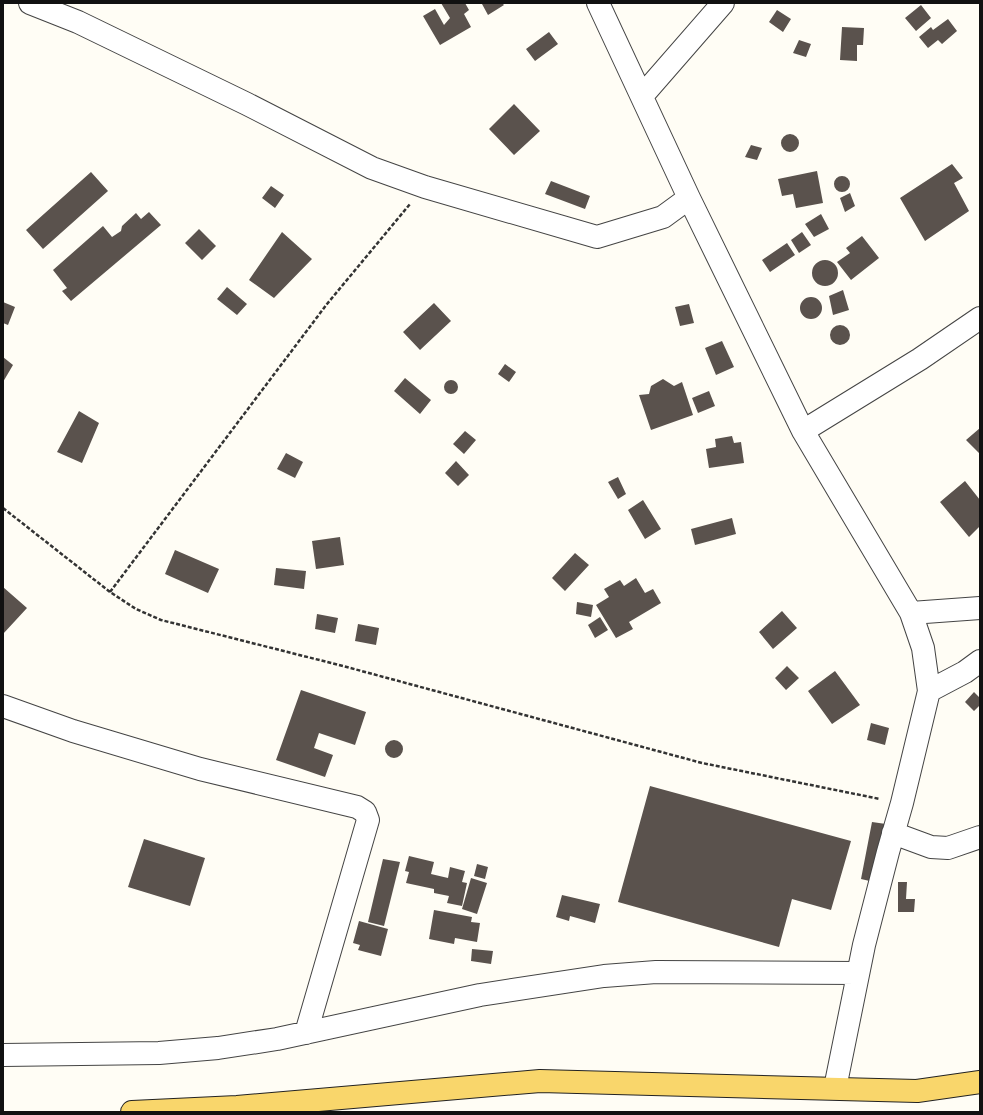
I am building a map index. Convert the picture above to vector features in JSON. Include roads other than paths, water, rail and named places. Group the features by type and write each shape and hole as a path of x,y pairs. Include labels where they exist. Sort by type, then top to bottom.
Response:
{"main road":[{"path":"132,1112 237,1110 540,1081 917,1091 980,1082"}],"street":[{"path":"30,3 78,22 246,104 372,168 425,187 597,237 663,217 689,198"},
{"path":"598,3 689,198 803,431 911,613 923,648 929,691 902,804 893,833 858,973 835,1088"},
{"path":"642,96 723,3"},
{"path":"803,431 920,359 980,318"},
{"path":"911,613 980,608"},
{"path":"929,691 965,672 980,661"},
{"path":"3,706 73,731 200,769 357,807 365,812 368,820 306,1033"},
{"path":"893,833 931,847 948,848 980,837"},
{"path":"3,1055 159,1053 218,1048 306,1033 480,995 604,976 656,972 858,973"}]}
